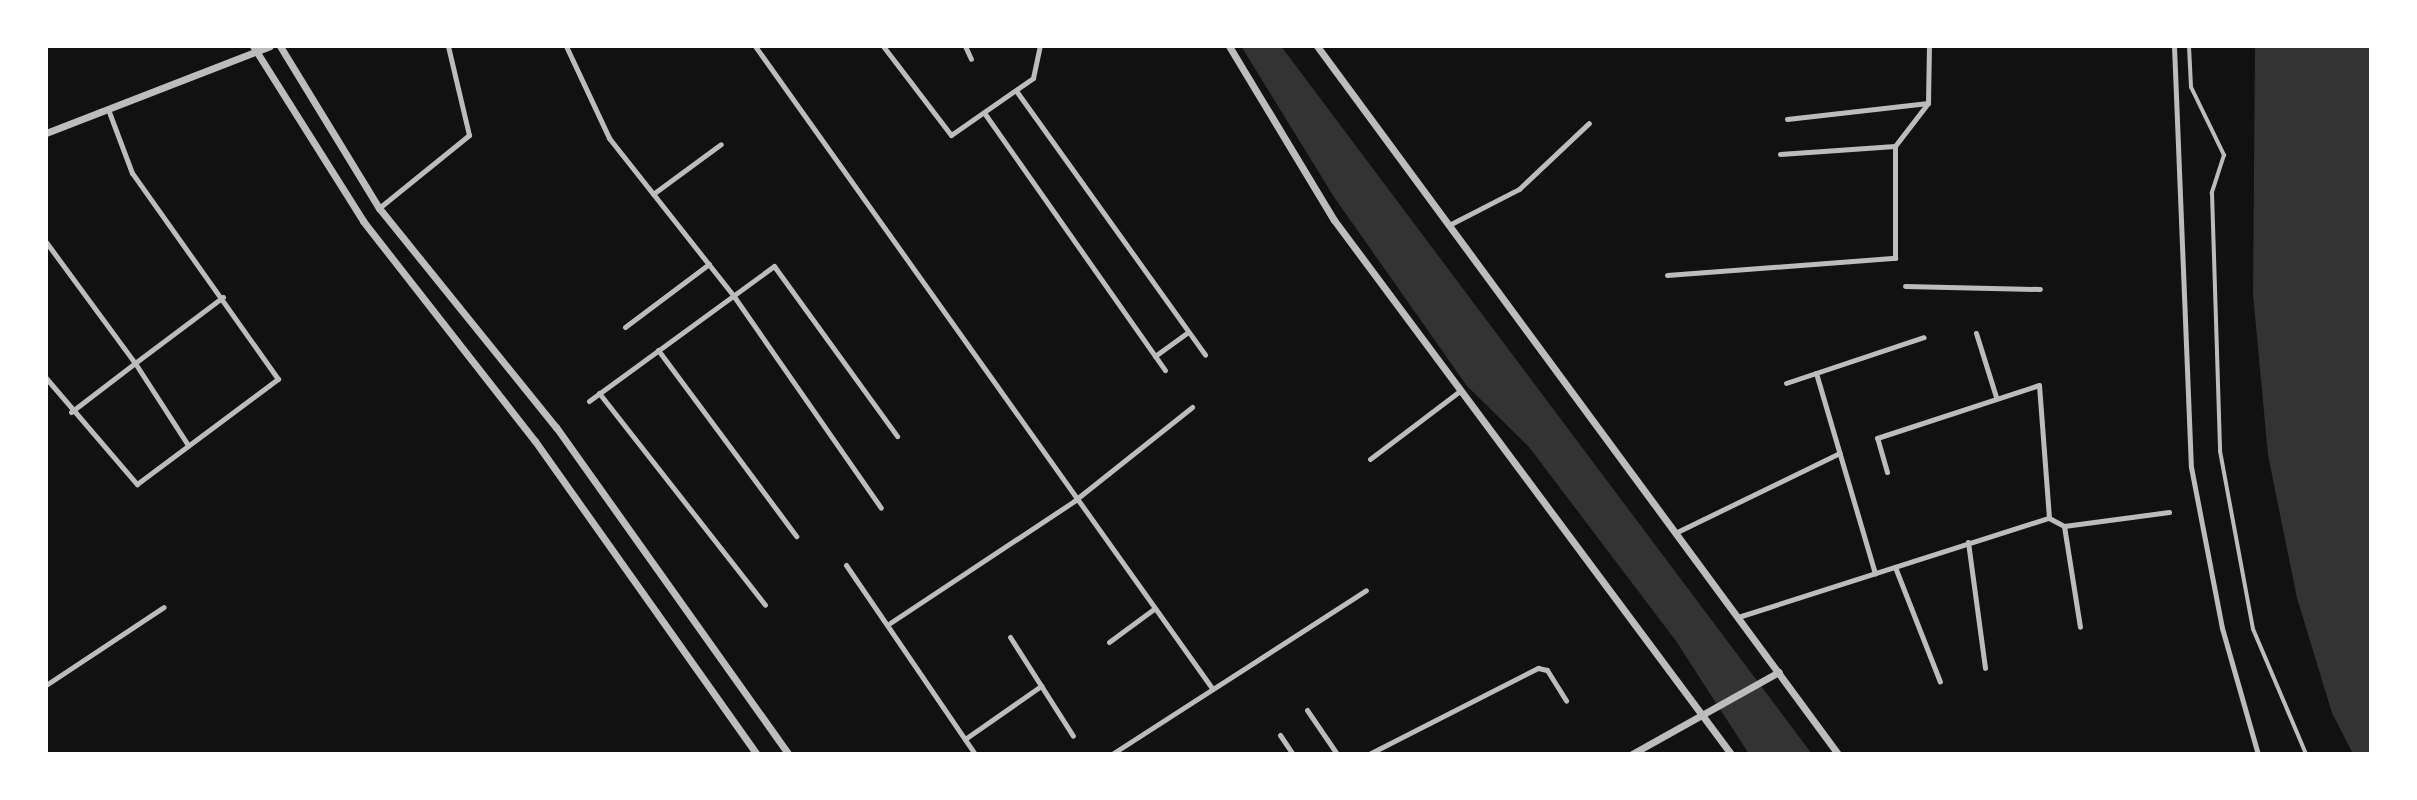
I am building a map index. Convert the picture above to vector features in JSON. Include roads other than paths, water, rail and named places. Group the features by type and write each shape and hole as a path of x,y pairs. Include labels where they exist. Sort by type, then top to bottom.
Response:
{"street":[{"path":"46,133 255,48 270,46"},
{"path":"280,46 379,208 556,427 788,754"},
{"path":"379,208 469,135 448,46"},
{"path":"566,46 589,104 653,194 733,295 881,508"},
{"path":"755,46 1074,501 1212,688"},
{"path":"883,46 951,135 1017,92 1039,71 1040,46"},
{"path":"965,46 971,59"},
{"path":"1229,46 1334,220 1731,754"},
{"path":"1317,46 1838,754"},
{"path":"1667,275 1895,258 1895,146 1928,103 1929,46"},
{"path":"2174,46 2191,467 2222,628 2258,754"},
{"path":"2189,46 2191,87 2224,155 2212,193 2220,451 2253,629 2306,754"},
{"path":"255,48 363,221 535,441 757,754"},
{"path":"1017,92 1205,355"},
{"path":"1787,119 1928,103"},
{"path":"46,378 71,412 135,484 278,379 223,297 130,171 108,109"},
{"path":"985,114 1165,370"},
{"path":"1448,225 1519,189 1589,123"},
{"path":"653,194 721,144"},
{"path":"1780,154 1895,146"},
{"path":"46,242 48,250 135,363 188,445"},
{"path":"625,327 709,264"},
{"path":"589,401 774,266 897,436"},
{"path":"1905,286 2040,289"},
{"path":"71,412 223,297"},
{"path":"1155,356 1188,332"},
{"path":"1976,333 1996,397"},
{"path":"1786,383 1924,337"},
{"path":"658,350 796,536"},
{"path":"1816,373 1875,573"},
{"path":"1887,472 1877,438 2039,385 2049,518"},
{"path":"1370,459 1460,391"},
{"path":"599,393 765,605"},
{"path":"890,623 1074,501 1192,407"},
{"path":"1674,534 1840,453"},
{"path":"1738,617 1968,541 2049,518 2064,526 2169,512"},
{"path":"2064,526 2080,627"},
{"path":"1968,541 1985,668"},
{"path":"846,565 890,623 975,754"},
{"path":"1895,567 1940,682"},
{"path":"1112,754 1366,590"},
{"path":"46,685 164,607"},
{"path":"1109,642 1154,609"},
{"path":"1010,637 1073,736"},
{"path":"1369,754 1538,668 1547,670 1566,700"},
{"path":"1632,754 1779,672"},
{"path":"965,739 1041,686"},
{"path":"1307,710 1337,754"},
{"path":"1280,735 1293,754"}]}
